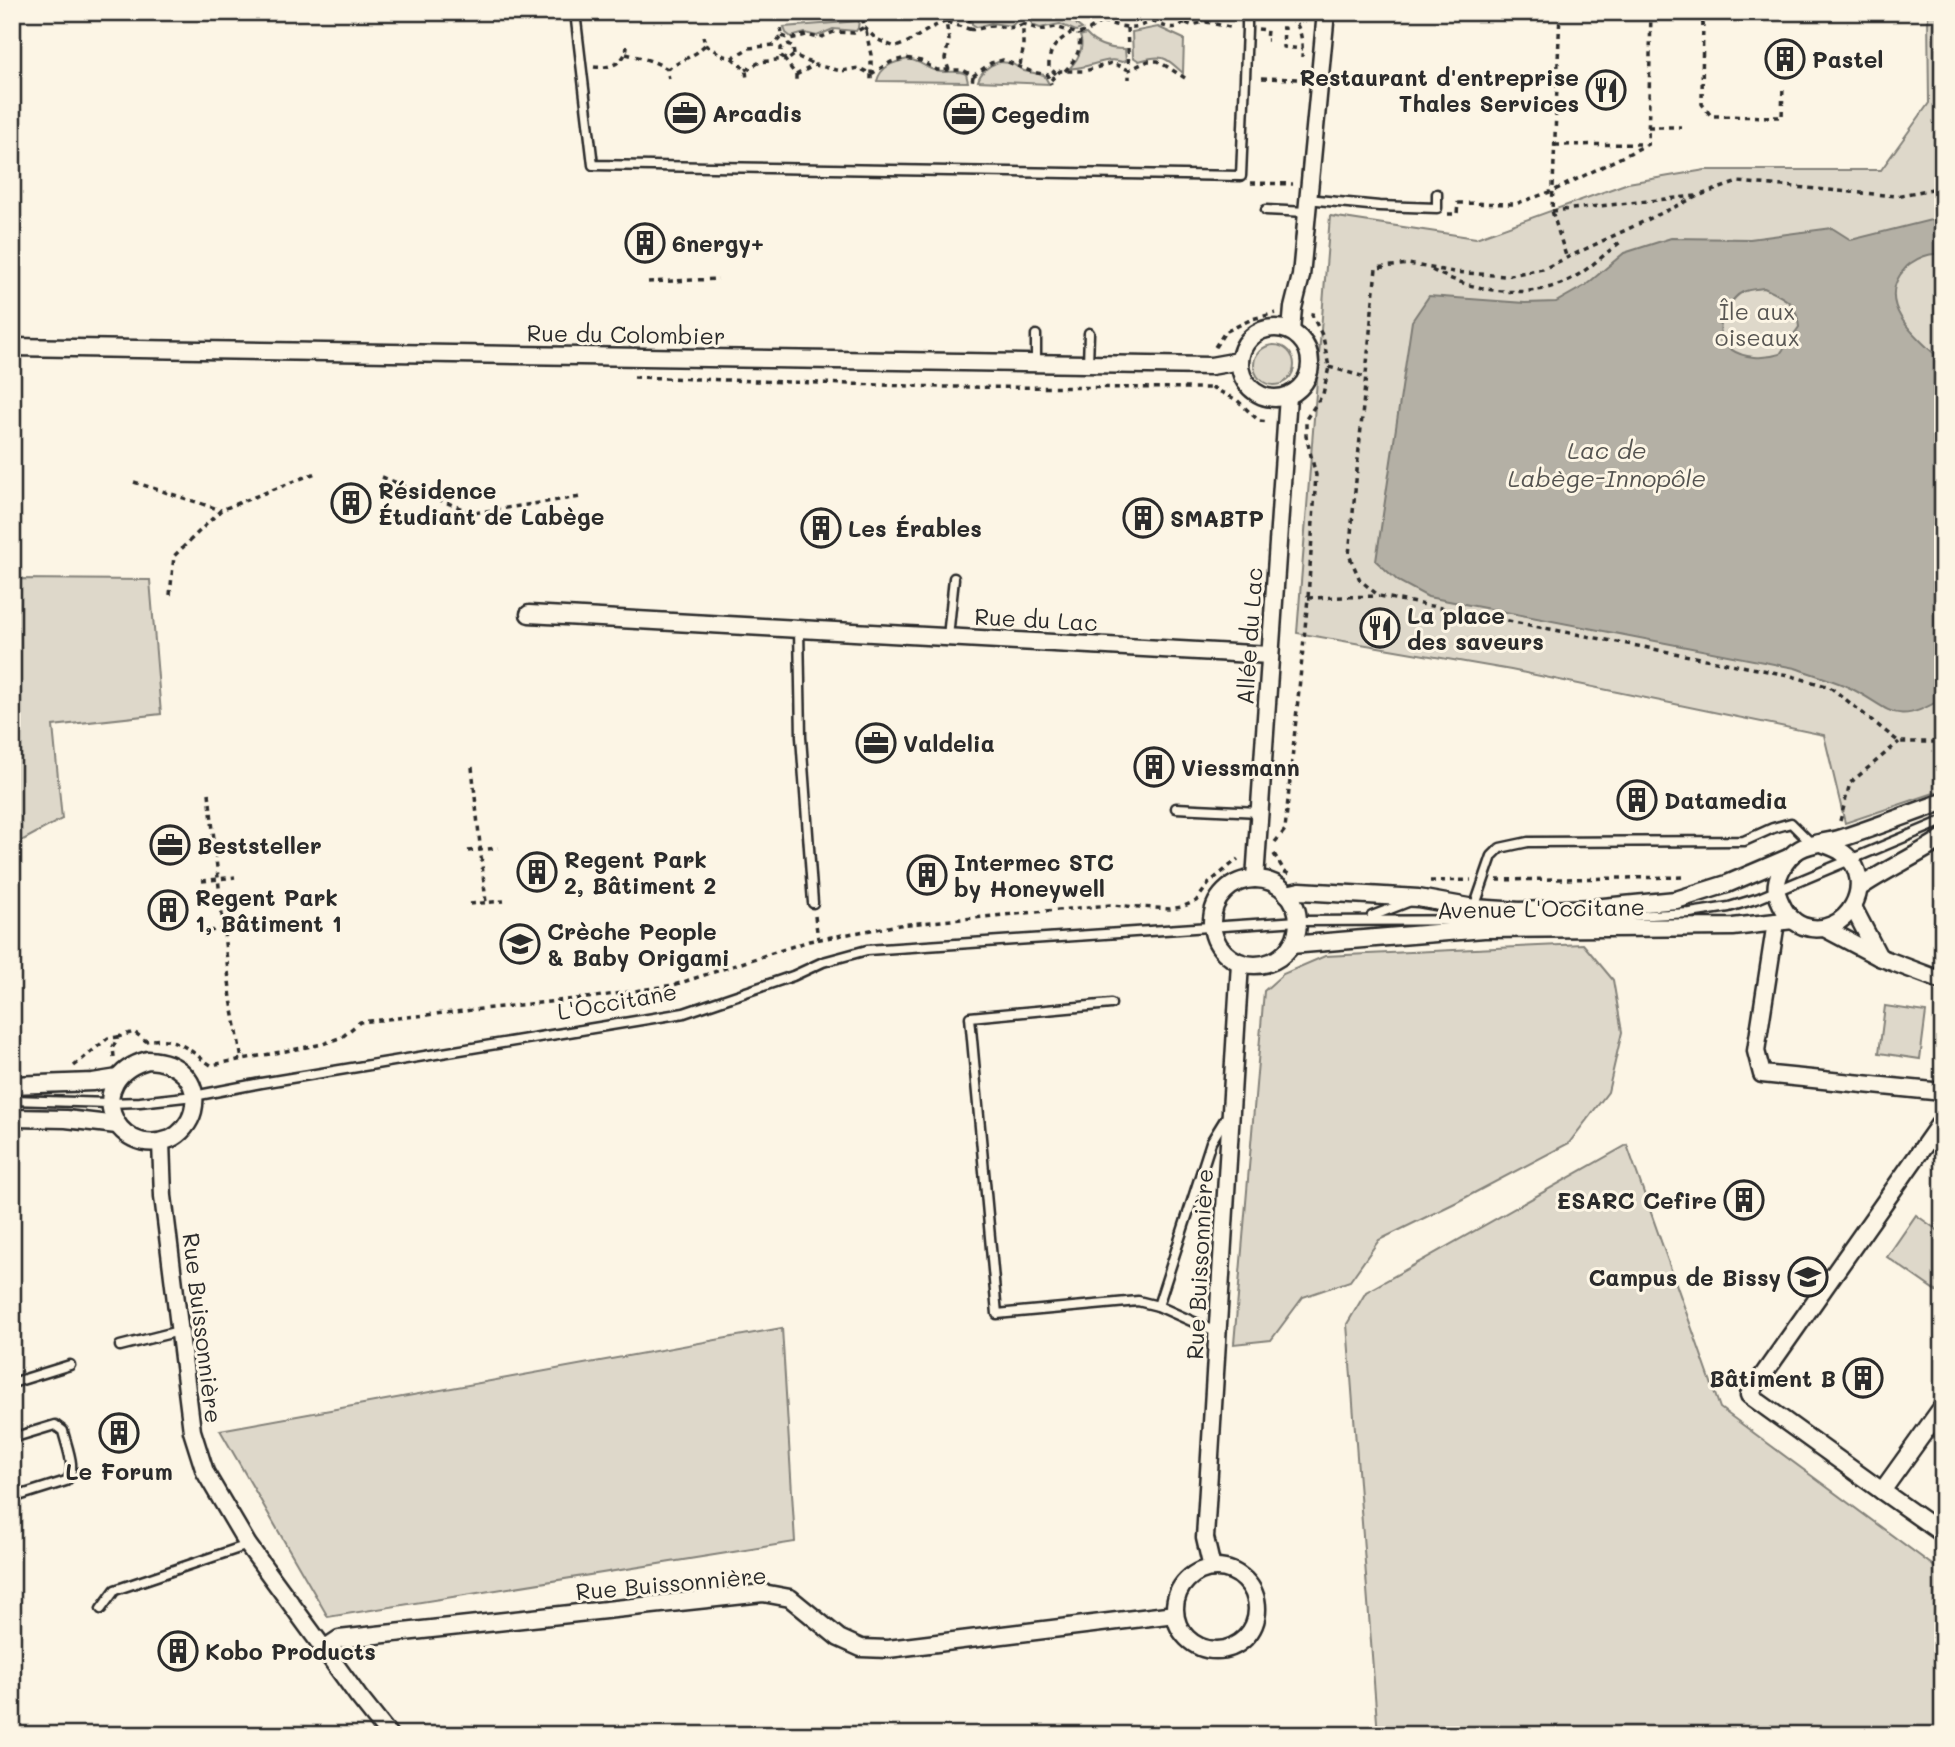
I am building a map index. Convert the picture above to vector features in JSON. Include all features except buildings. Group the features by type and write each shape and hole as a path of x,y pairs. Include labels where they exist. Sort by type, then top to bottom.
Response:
{"street":[{"path":"1291,331 1301,276 1326,12"},
{"path":"1268,328 1291,331 1307,348 1310,370 1306,381 1298,390 1277,399 1254,392 1245,383 1239,361 1248,339 1268,328"},
{"name":"Rue du Colombier","path":"12,347 1211,366 1239,361"},
{"name":"Allée du Lac","path":"1255,879 1288,396"},
{"name":"Rue du Lac","path":"529,614 1270,655"},
{"path":"1943,802 1799,850 1788,859 1780,873 1776,892 1784,911 1803,926 1826,929 1879,957 1943,981"},
{"path":"1859,888 1885,870 1911,859 1943,838"},
{"path":"1818,844 1843,852 1858,874 1859,888 1853,907 1841,920 1826,929"},
{"name":"Avenue L'Occitane","path":"1593,908 1676,900 1727,884 1788,859"},
{"path":"1255,879 1278,886 1287,894 1295,906 1298,920 1291,945 1281,956 1269,963 1254,965 1240,963 1221,949 1212,927 1213,912 1218,899 1228,888 1241,881 1255,879"},
{"name":"Avenue L'Occitane","path":"1287,894 1300,891 1418,898"},
{"path":"1418,898 1474,908 1519,911 1593,908"},
{"path":"1853,907 1879,957"},
{"name":"Avenue L'Occitane","path":"1291,945 1484,929 1733,927 1793,920"},
{"path":"1776,922 1756,1051 1762,1074 1943,1092"},
{"name":"Rue Buissonnière","path":"1212,1568 1205,1538 1240,963"},
{"path":"12,1085 93,1082 138,1063 160,1061 172,1065 188,1077 194,1097 192,1116 185,1128 176,1136 161,1142 146,1142 134,1138 117,1125 66,1119 12,1118"},
{"path":"114,1071 109,1103 117,1125"},
{"path":"1943,1119 1749,1395 1943,1534"},
{"name":"Rue Buissonnière","path":"161,1142 163,1196 192,1431 205,1472 248,1545 389,1735"},
{"path":"1882,1491 1943,1406"},
{"path":"1212,1568 1228,1569 1241,1575 1254,1591 1258,1605 1256,1622 1249,1635 1241,1643 1228,1649 1213,1651 1199,1647 1187,1639 1179,1628 1175,1614 1177,1597 1183,1584 1198,1572 1212,1568"},
{"name":"Rue Buissonnière","path":"324,1649 339,1639 763,1593 790,1598 839,1638 861,1648 888,1649 1175,1614"}],"lane":[{"path":"575,12 593,165 1241,176 1247,19 1251,12"},
{"path":"1266,210 1308,199 1437,208 1437,194"},
{"path":"1088,364 1089,333"},
{"path":"1036,335 1036,363"},
{"path":"948,637 954,578"},
{"path":"799,629 801,737 813,903"},
{"path":"1176,808 1259,812"},
{"name":"Avenue L'Occitane","path":"1212,927 1298,920 1554,920 1690,913 1729,906 1776,892 1943,821"},
{"path":"1474,908 1492,856 1500,848 1528,842 1744,841 1791,823 1818,844"},
{"name":"Avenue L'Occitane","path":"1358,919 1379,914 1418,898"},
{"name":"Avenue L'Occitane","path":"1593,908 1630,915"},
{"name":"L'Occitane","path":"194,1097 684,1013 793,976 823,962 867,950 1212,927"},
{"path":"1111,1004 970,1017 998,1314 1138,1301 1158,1306 1216,1332"},
{"path":"12,1100 109,1103 194,1097"},
{"path":"1158,1306 1211,1142 1231,1111"},
{"path":"120,1346 179,1331"},
{"path":"12,1383 70,1365"},
{"path":"12,1438 55,1425 59,1427 63,1431 72,1470 65,1481 12,1498"},
{"path":"101,1609 115,1590 248,1545"}],"path":[{"path":"1102,12 1102,21"},
{"path":"1186,23 1191,12"},
{"path":"1281,12 1290,16 1298,26 1303,38 1302,60"},
{"path":"1560,12 1552,211 1566,257"},
{"path":"1648,144 1651,12"},
{"path":"1703,12 1702,104 1711,116 1782,117 1783,85"},
{"path":"946,15 949,40 945,59 950,70"},
{"path":"969,29 970,15"},
{"path":"1152,15 1152,21"},
{"path":"1020,65 1023,16"},
{"path":"863,20 872,55 871,82"},
{"path":"1102,21 1127,29 1152,21 1173,28 1186,23 1191,25 1206,22 1234,28"},
{"path":"864,27 876,39 895,47 946,22 978,30 989,26 1012,29 1023,24 1041,30 1056,27 1078,34 1088,31 1102,21"},
{"path":"774,45 782,36 781,26"},
{"path":"782,36 796,39 806,36 819,38 834,32 854,33 864,27"},
{"path":"1281,28 1284,28 1283,47 1303,49"},
{"path":"1127,29 1129,79"},
{"path":"1056,74 1049,67 1049,57 1058,41 1071,33"},
{"path":"1065,71 1079,49 1078,34"},
{"path":"704,36 705,45"},
{"path":"794,55 796,39"},
{"path":"732,58 749,48 774,45 781,48 789,44 793,47"},
{"path":"705,45 732,58 746,70 747,80"},
{"path":"667,69 705,45"},
{"path":"581,68 605,67 623,59 627,46"},
{"path":"781,48 781,56 796,75 796,81"},
{"path":"626,54 652,60 667,69 669,79"},
{"path":"794,55 815,65 841,71 859,68 871,74"},
{"path":"746,70 760,62 788,60 794,55"},
{"path":"871,74 891,62 906,58 921,61 937,70 963,70 973,76"},
{"path":"973,76 1003,60 1020,65 1028,71 1048,75 1051,82 1056,74 1065,71 1085,71 1112,63 1129,70 1148,61 1158,61 1185,78"},
{"path":"796,75 815,65"},
{"path":"1262,78 1300,80 1301,70"},
{"path":"972,84 973,76"},
{"path":"1648,127 1681,127"},
{"path":"1554,145 1648,144"},
{"path":"1444,214 1457,214 1458,203 1515,204 1553,191 1648,144"},
{"path":"1379,596 1360,580 1349,555 1376,268 1408,264 1505,275 1543,269 1700,195 1738,182 1896,196 1943,187"},
{"path":"1246,183 1294,184 1308,199"},
{"path":"1552,211 1700,195"},
{"path":"1427,267 1446,278 1476,287 1513,292 1539,289 1567,281 1622,242"},
{"path":"648,282 718,279"},
{"path":"1300,880 1285,872 1271,849 1285,830 1287,780 1308,598 1316,475 1306,436 1306,419 1323,394 1329,367 1365,377"},
{"path":"625,376 942,387 1213,388"},
{"path":"170,595 174,556 221,510 318,472"},
{"path":"382,477 473,513 580,497"},
{"path":"134,482 221,510"},
{"path":"1308,598 1379,596 1788,675 1830,687 1899,742 1943,742"},
{"path":"1837,831 1850,783 1899,742"},
{"path":"472,767 486,903"},
{"path":"209,793 231,999 242,1060"},
{"path":"80,1069 70,1069 108,1038 134,1032 146,1041 170,1039 189,1048 211,1065 323,1044 342,1037 360,1022 595,997 674,985 818,939 899,925 1110,905 1170,909 1182,907 1196,901 1210,882 1233,865 1245,847 1256,848"},
{"path":"468,851 498,848"},
{"path":"202,881 235,877"},
{"path":"1419,881 1688,877"},
{"path":"470,904 504,901"},
{"path":"813,903 818,939"},
{"path":"209,931 241,927"},
{"path":"114,1071 113,1047 118,1037"}],"green space":[{"name":"Lac de Labège-Innopôle","path":"1928,12 1943,12 1943,790 1845,823 1824,735 1511,670 1297,633 1330,216 1476,238 1628,183 1705,170 1881,170 1929,103"},
{"path":"972,15 1019,18 1012,26 991,23 977,27 972,24"},
{"path":"1031,17 1074,19 1082,29 1076,31 1060,24 1040,28 1032,25"},
{"path":"859,21 856,31 833,29 817,36 805,33 791,37 784,27"},
{"path":"1158,27 1184,39 1183,73 1164,58 1139,61 1133,57 1132,32"},
{"path":"1086,34 1104,46 1125,49 1126,61 1110,60 1070,68 1080,53 1080,36"},
{"path":"908,59 936,71 966,74 968,82 877,81 885,68"},
{"path":"998,62 1011,63 1024,71 1044,75 1049,84 978,81 985,69"},
{"path":"1274,345 1288,351 1294,365 1288,379 1274,385 1260,379 1254,365 1260,351"},
{"path":"12,579 150,580 161,714 53,726 62,819 12,846"},
{"path":"1583,944 1613,980 1622,1032 1608,1092 1569,1143 1379,1240 1350,1281 1303,1297 1271,1340 1234,1344 1264,991 1283,974 1325,956"},
{"path":"1885,1006 1926,1012 1920,1059 1879,1053"},
{"path":"1627,1145 1720,1408 1943,1573 1943,1731 1378,1735 1347,1324 1366,1292"},
{"path":"1916,1215 1943,1234 1943,1296 1887,1257"},
{"path":"782,1328 795,1542 328,1617 220,1430"}],"water":[{"name":"Lac de Labège-Innopôle","path":"1943,217 1943,255 1926,256 1908,265 1900,275 1894,298 1897,310 1911,331 1938,357 1943,358 1943,698 1913,712 1892,712 1846,686 1795,668 1428,597 1398,581 1376,561 1412,321 1429,296 1525,303 1556,302 1586,285 1624,253 1671,238 1750,239 1832,228 1851,240","holes":["1764,288 1793,306 1799,327 1780,354 1767,357 1742,355 1724,342 1721,333 1722,321 1734,298 1747,290"]}],"place":[{"name":"Pastel","path":"1785,59"},
{"name":"Restaurant d'entreprise Thales Services","path":"1606,90"},
{"name":"Arcadis","path":"685,113"},
{"name":"Cegedim","path":"964,114"},
{"name":"6nergy+","path":"645,243"},
{"name":"Résidence Étudiant de Labège","path":"351,503"},
{"name":"SMABTP","path":"1143,518"},
{"name":"Les Érables","path":"821,528"},
{"name":"La place des saveurs","path":"1380,628"},
{"name":"Valdelia","path":"876,743"},
{"name":"Viessmann","path":"1154,767"},
{"name":"Datamedia","path":"1637,800"},
{"name":"Beststeller","path":"170,845"},
{"name":"Regent Park 2, Bâtiment 2","path":"537,872"},
{"name":"Intermec STC by Honeywell","path":"927,875"},
{"name":"Regent Park 1, Bâtiment 1","path":"168,910"},
{"name":"Crèche People & Baby Origami","path":"520,944"},
{"name":"ESARC Cefire","path":"1744,1200"},
{"name":"Campus de Bissy","path":"1808,1277"},
{"name":"Bâtiment B","path":"1863,1378"},
{"name":"Le Forum","path":"119,1433"},
{"name":"Kobo Products","path":"178,1651"}],"park label":[{"name":"Île aux oiseaux","path":"1757,324"}]}
